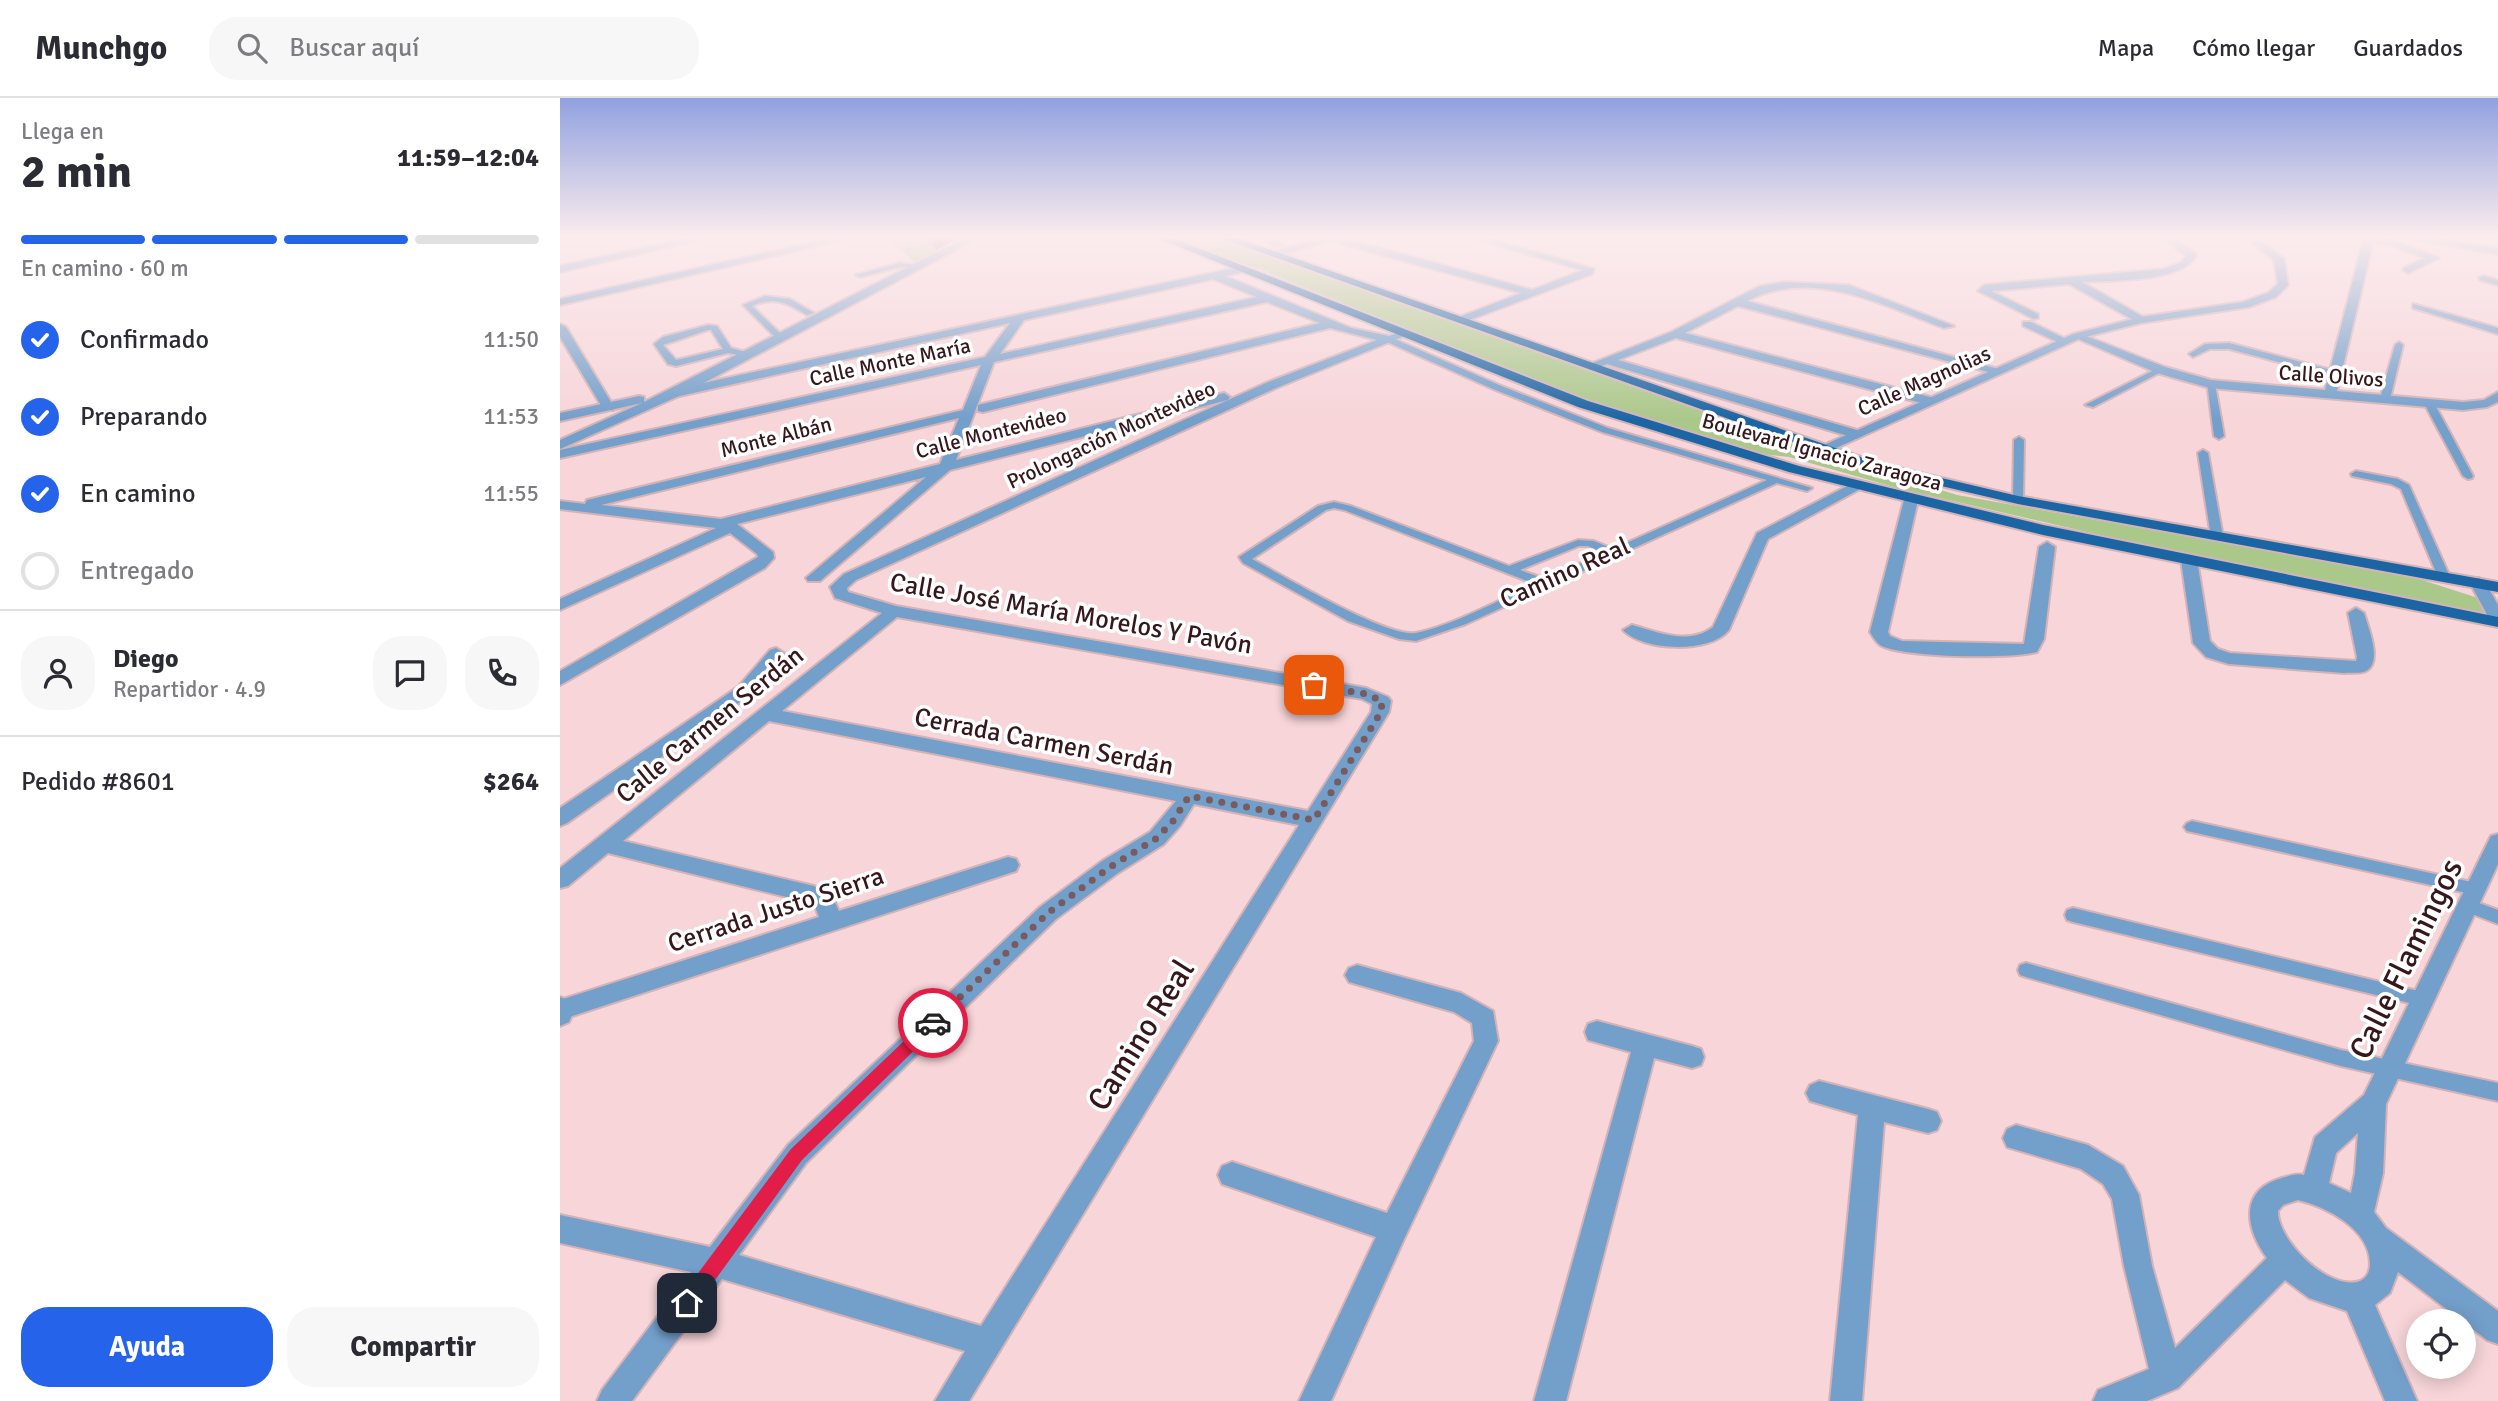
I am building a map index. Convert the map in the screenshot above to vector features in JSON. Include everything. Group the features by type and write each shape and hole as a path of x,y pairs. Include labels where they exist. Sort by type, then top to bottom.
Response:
{"main road":[{"name":"Boulevard Ignacio Zaragoza","path":"1317,298 1616,415 1855,486 2189,560 2498,621"},
{"name":"Boulevard Ignacio Zaragoza","path":"1402,298 1822,449 1931,481 2018,500 2498,587"}],"street":[{"path":"560,302 579,298"},
{"path":"560,445 675,393 857,298"},
{"path":"560,417 1112,298"},
{"path":"1266,298 1356,334 1388,339"},
{"path":"1461,320 1519,298"},
{"path":"1591,366 1675,334 1745,298"},
{"path":"1877,298 1948,326"},
{"path":"1994,298 2070,339 2161,370"},
{"path":"2102,298 2141,320"},
{"path":"2070,339 2141,320 2245,304 2264,298"},
{"path":"2330,394 2354,298"},
{"name":"Calle Monte María","path":"560,454 1269,299"},
{"path":"1737,302 1996,370"},
{"path":"814,578 947,466 976,410 989,360 1021,317"},
{"name":"Monte Albán","path":"592,507 1331,324"},
{"path":"560,327 608,407"},
{"name":"Prolongación Montevideo","path":"838,587 850,577 1272,385 1406,333"},
{"path":"1675,334 1929,401"},
{"name":"Calle Magnolias","path":"1822,449 2070,339"},
{"path":"1606,360 1854,434"},
{"name":"Calle Olivos","path":"2161,370 2210,384 2429,403 2477,406 2498,396"},
{"name":"Calle Montevideo","path":"726,525 947,466 1272,385"},
{"path":"1632,630 1664,639 1699,642 1713,638 1720,630 1762,536 1855,486"},
{"path":"560,493 592,507"},
{"path":"1911,500 1880,632 1884,640 1899,646 2017,651 2031,648 2035,639 2047,547"},
{"path":"560,505 726,525 765,552 766,558 759,565 560,679"},
{"path":"560,518 592,507"},
{"path":"560,606 726,525"},
{"path":"2189,560 2202,643 2212,653 2229,659 2362,666 2366,657 2356,613"},
{"path":"2478,583 2498,621"},
{"name":"Calle José María Morelos Y Pavón","path":"838,587 841,595 894,611 1366,694 1382,701"},
{"name":"Calle Carmen Serdán","path":"560,880 894,611"},
{"path":"560,818 744,691 776,654"},
{"name":"Camino Real","path":"951,1401 1381,712 1382,701"},
{"name":"Cerrada Carmen Serdán","path":"764,714 1314,820"},
{"path":"613,1401 797,1154 1048,913 1110,867 1157,838 1173,821 1189,796"},
{"name":"Calle Flamingos","path":"2373,1104 2498,842"},
{"path":"603,844 814,895 825,904 832,923"},
{"name":"Cerrada Justo Sierra","path":"560,1010 1008,865"},
{"path":"1315,1401 1394,1229 1486,1041 1485,1018 1461,1003 1357,975"},
{"path":"1597,1032 1692,1057"},
{"path":"1550,1401 1645,1044"},
{"path":"1819,1094 1928,1121"},
{"path":"2314,1189 2324,1146 2373,1104"},
{"path":"2373,1104 2368,1227 2383,1254 2386,1270 2381,1283 2371,1293 2356,1296 2338,1295 2319,1288 2300,1276 2284,1261 2266,1230 2263,1216 2266,1203 2273,1194 2284,1188 2314,1189 2337,1199 2368,1227 2498,1329"},
{"path":"1846,1401 1872,1107"},
{"path":"2016,1139 2088,1158 2113,1175 2125,1195 2138,1266 2167,1377"},
{"path":"1231,1175 1394,1229"},
{"path":"560,1229 717,1263 988,1343"},
{"path":"2109,1401 2167,1377 2284,1261"},
{"path":"2356,1296 2401,1401"}],"lane":[{"path":"780,337 747,305 772,298 786,298 810,313"},
{"path":"2416,306 2498,331"},
{"path":"728,350 714,328 708,327 666,339 658,344 671,362 676,363 728,350 746,355"},
{"path":"1388,339 1584,423 1807,488"},
{"path":"2385,399 2399,345"},
{"path":"2193,354 2208,346 2228,346 2336,374"},
{"path":"2090,405 2161,370"},
{"path":"2210,384 2219,436"},
{"path":"2429,403 2468,476"},
{"path":"2018,500 2019,440"},
{"path":"2203,453 2217,537"},
{"path":"2356,474 2394,481 2405,487 2444,577"},
{"name":"Camino Real","path":"1509,570 1334,505 1322,508 1245,557 1247,561 1352,618 1409,637 1462,621 1775,480"},
{"path":"1509,570 1578,542 1590,543 1612,552"},
{"path":"1509,570 1544,583"},
{"path":"2192,827 2472,897 2498,917"},
{"path":"2073,915 2422,999"},
{"path":"2026,970 2342,1058 2498,1092"}],"green space":[{"path":"1331,298 1383,298 1765,434 1957,495 2413,577 2481,599 2489,614 2204,559 1901,489 1789,457 1738,451 1633,420"}],"way so far":[{"path":"933,1023 1048,913 1110,867 1157,838 1173,821 1189,796 1314,820 1381,712 1382,701 1366,694 1314,685"}],"route":[{"path":"687,1303 797,1154 933,1023"}]}
